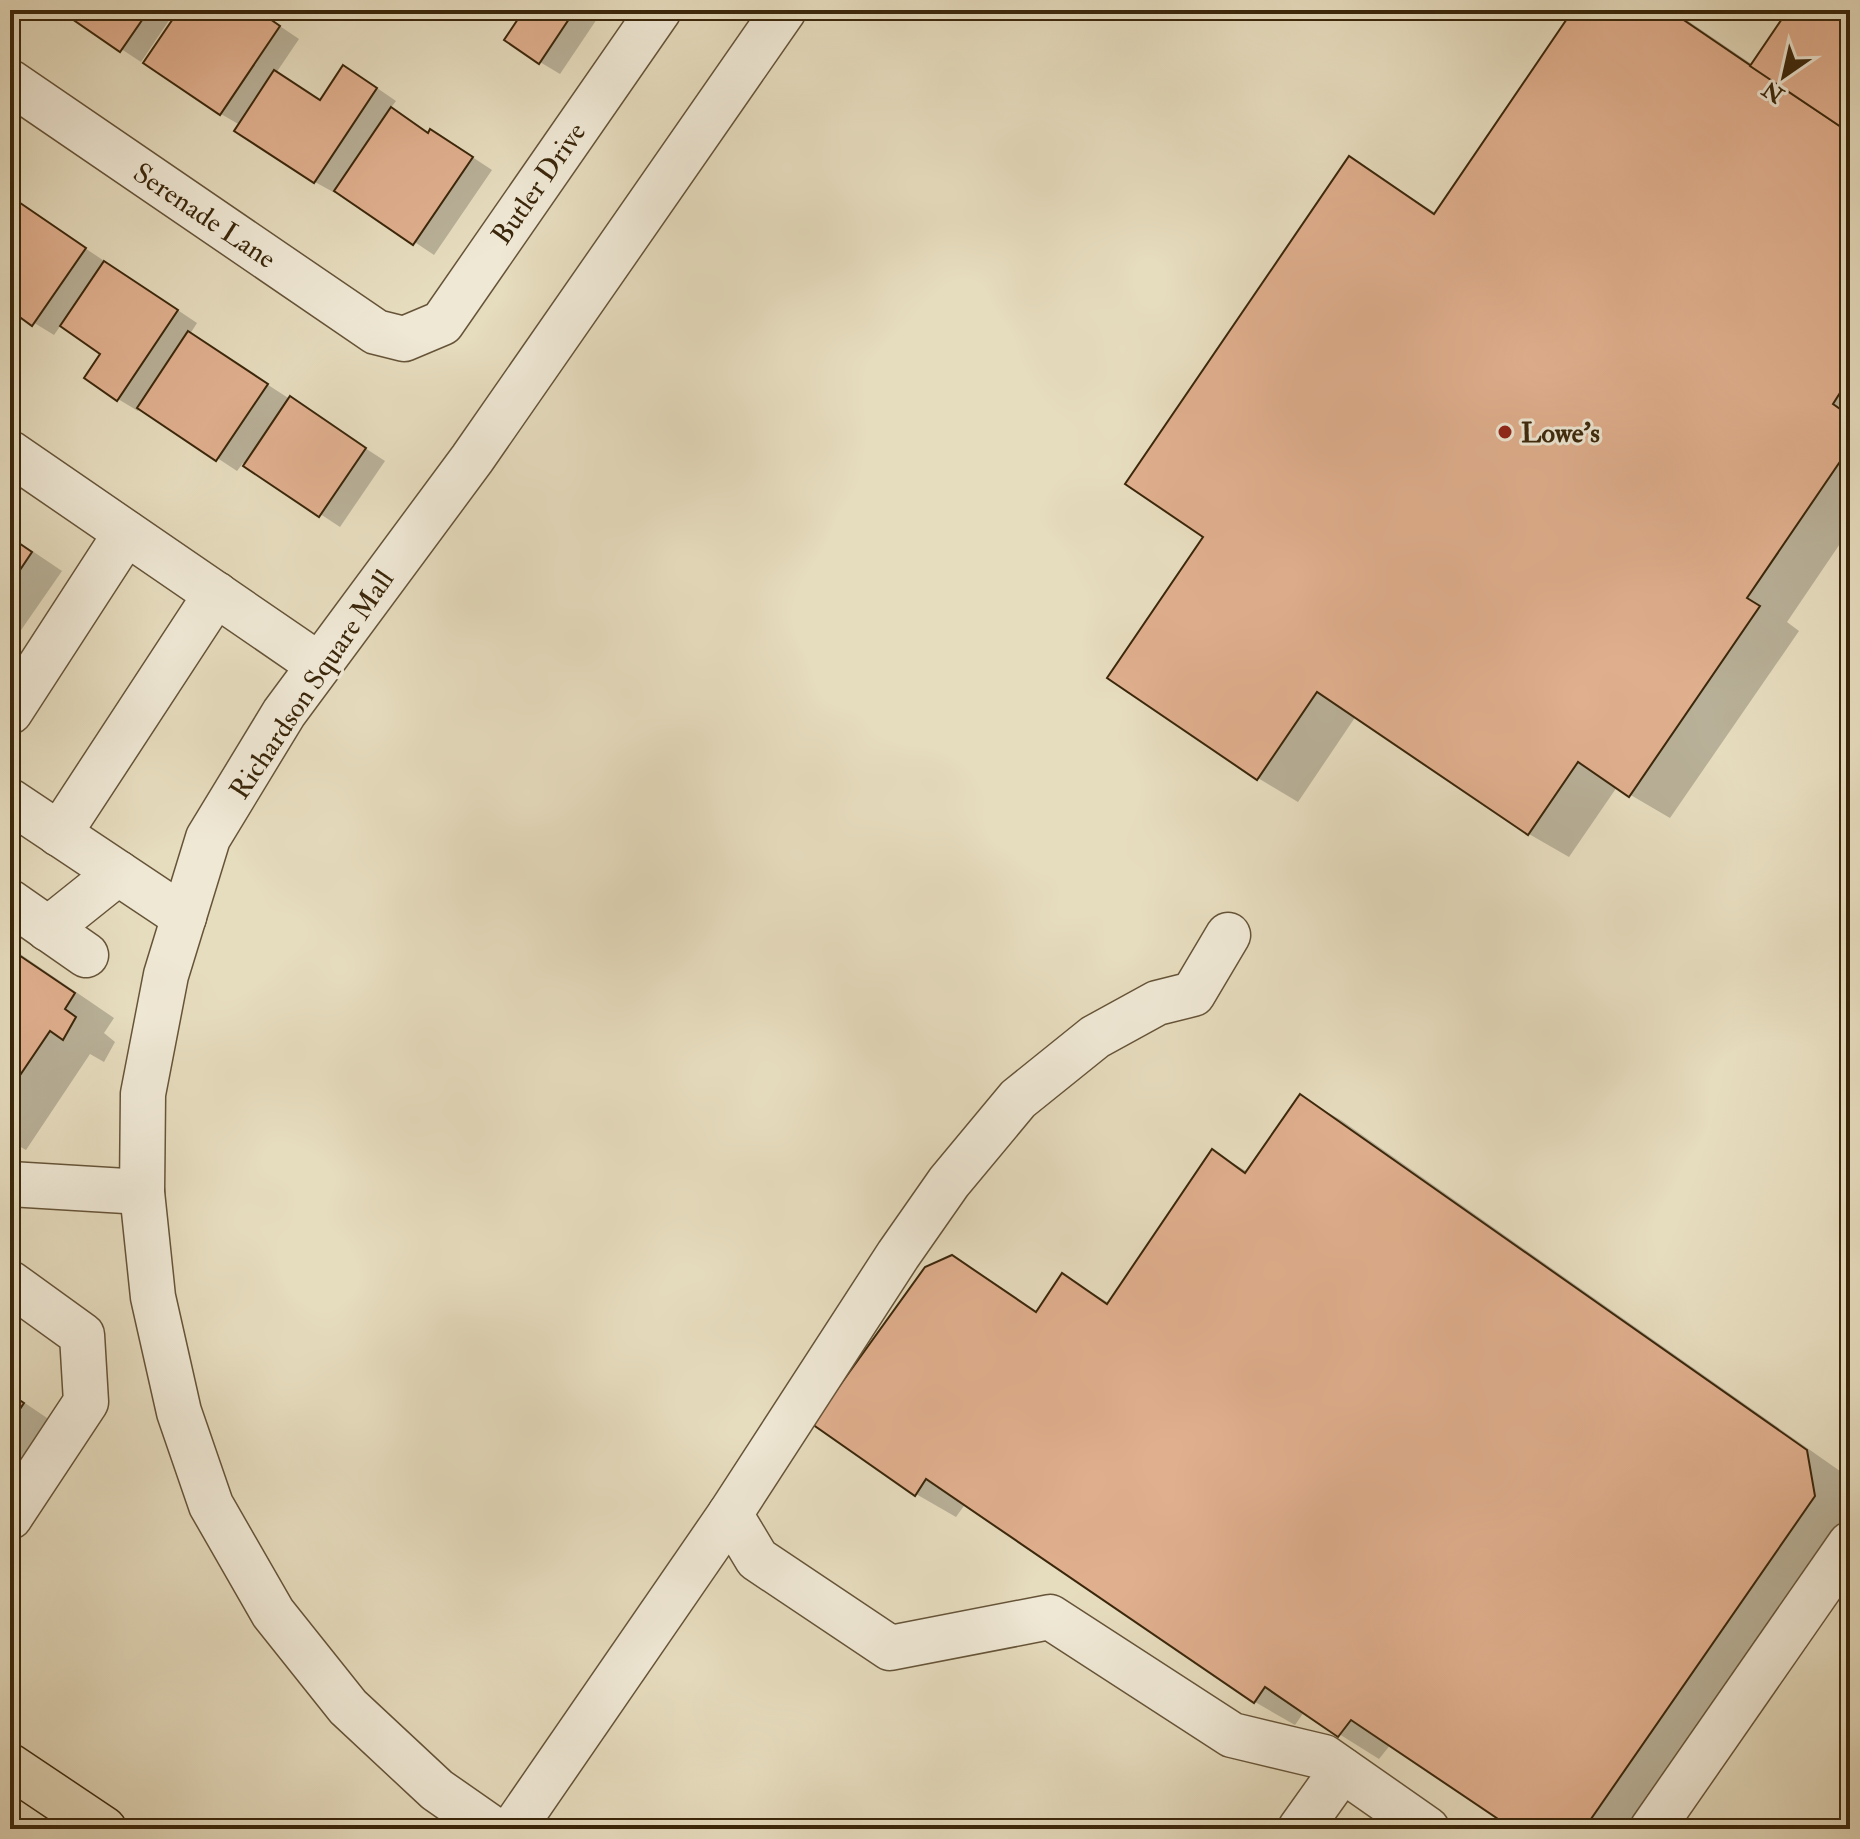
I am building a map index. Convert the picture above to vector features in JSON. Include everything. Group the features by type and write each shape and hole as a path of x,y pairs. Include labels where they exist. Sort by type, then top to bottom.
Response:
{"main road":[{"path":"10,1766 104,1829"}],"street":[{"name":"Butler Drive","path":"404,339 442,323 659,10"},
{"name":"Richardson Square Mall","path":"493,1829 437,1790 348,1707 273,1613 211,1505 179,1412 153,1297 142,1192 143,1094 166,975 208,838 284,713 472,459 784,10"},
{"name":"Serenade Lane","path":"10,82 376,332 404,339"},
{"path":"10,453 319,665"},
{"path":"10,712 126,533"},
{"path":"59,834 216,594"},
{"path":"10,801 184,917"},
{"path":"48,929 118,873"},
{"path":"10,902 86,955"},
{"path":"513,1829 730,1514 949,1182 1018,1099 1095,1037 1157,1003 1193,994 1228,935"},
{"path":"10,1184 142,1192"},
{"path":"10,1283 82,1335 86,1402 10,1517"},
{"path":"730,1514 757,1559 890,1648 1050,1617 1232,1735 1324,1757 1427,1829"},
{"path":"1652,1829 1850,1544"},
{"path":"1300,1829 1342,1770"}],"building":[{"path":"59,10 149,10 120,52"},
{"path":"179,10 257,10 280,26 220,115 143,63"},
{"path":"524,10 575,10 539,64 504,40"},
{"name":"Lowe's","path":"1573,10 1669,10 1850,133 1850,377 1833,404 1850,416 1850,447 1747,598 1760,606 1629,797 1578,762 1528,835 1317,692 1257,780 1107,678 1203,537 1125,484 1349,156 1434,214"},
{"path":"1788,10 1850,10 1850,133 1750,66"},
{"path":"343,65 377,88 314,183 234,131 274,70 320,100"},
{"path":"391,107 428,133 430,129 473,157 413,245 334,191"},
{"path":"10,196 86,248 32,326 10,310"},
{"path":"104,261 178,310 117,401 84,378 100,354 60,326"},
{"path":"188,331 268,384 216,461 137,408"},
{"path":"290,396 366,448 319,517 243,466"},
{"path":"10,537 32,552 10,585"},
{"path":"10,949 75,993 65,1009 76,1017 63,1040 50,1031 10,1090"},
{"path":"1300,1094 1807,1450 1815,1496 1584,1829 1513,1829 1351,1720 1338,1737 1265,1687 1254,1703 926,1479 915,1496 812,1424 925,1267 952,1255 1036,1312 1062,1273 1107,1304 1212,1149 1245,1173"},
{"path":"10,1394 24,1403 10,1424"}],"place":[{"name":"Lowe's","path":"1505,432"}]}
